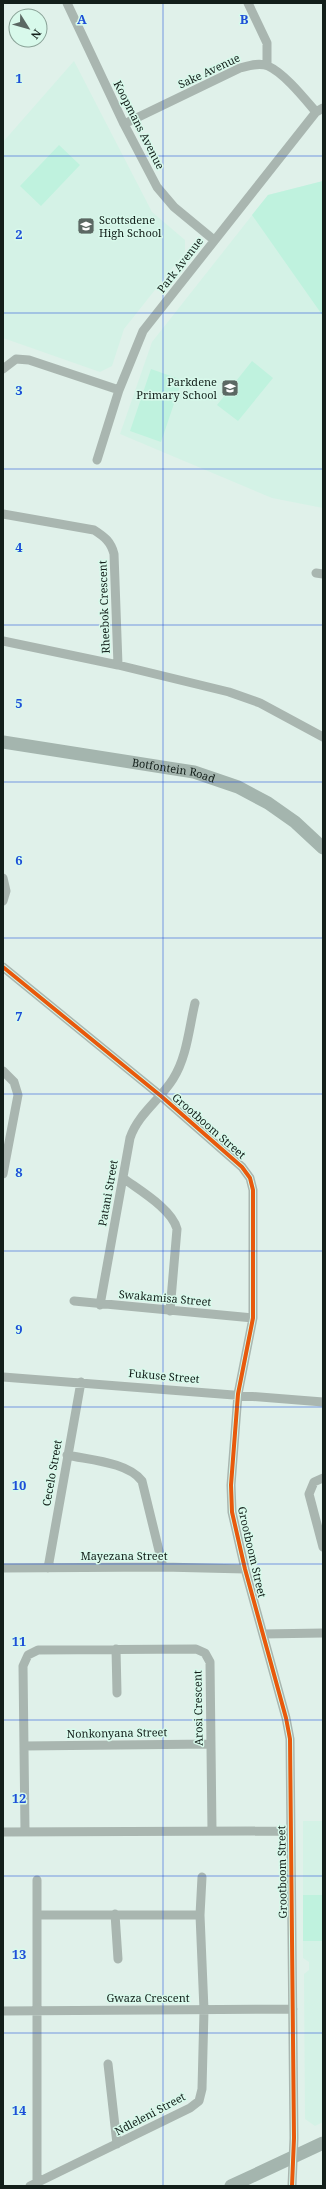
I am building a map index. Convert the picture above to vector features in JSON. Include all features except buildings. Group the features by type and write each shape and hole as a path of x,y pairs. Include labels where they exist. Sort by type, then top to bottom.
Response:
{"main road":[{"name":"Botfontein Road","path":"3,742 136,762 202,775 238,787 268,803 295,822 323,848"},
{"path":"231,2186 323,2143"}],"street":[{"name":"Koopmans Avenue","path":"66,3 124,124 166,200 214,240"},
{"path":"248,3 267,43 267,66 282,77 319,110"},
{"name":"Sake Avenue","path":"124,124 240,68 253,65 267,66"},
{"name":"Park Avenue","path":"97,460 119,390 143,331 319,110"},
{"path":"3,369 16,359 28,360 119,390"},
{"name":"Rheebok Crescent","path":"3,514 94,530 104,536 111,544 114,554 118,664"},
{"name":"Rheebok Crescent","path":"3,641 118,664 229,692 254,701 323,737"},
{"path":"3,878 6,892 3,900"},
{"name":"Grootboom Street","path":"3,967 160,1096 242,1166 250,1178 253,1190 253,1318 238,1394 231,1485 232,1512 245,1569 286,1718 290,1739 293,2009 292,2186"},
{"name":"Patani Street","path":"100,1305 133,1129 180,1069 194,1003"},
{"path":"3,1071 11,1078 18,1090 8,1126 3,1174"},
{"path":"123,1178 170,1214 175,1223 177,1229 170,1311"},
{"name":"Swakamisa Street","path":"74,1301 100,1305 253,1318"},
{"name":"Fukuse Street","path":"3,1377 238,1394 323,1402"},
{"name":"Cecelo Street","path":"48,1568 80,1382"},
{"path":"67,1455 127,1468 139,1476 142,1481 163,1567"},
{"path":"323,1478 314,1482 309,1494 323,1547"},
{"name":"Mayezana Street","path":"3,1568 163,1567 245,1569"},
{"path":"263,1634 323,1633"},
{"path":"116,1649 117,1693"},
{"name":"Arosi Crescent","path":"25,1831 23,1666 28,1655 38,1650 116,1649 196,1649 205,1653 210,1662 212,1830"},
{"name":"Nonkonyana Street","path":"24,1746 211,1744"},
{"path":"3,1832 212,1830 290,1831"},
{"path":"202,1877 200,1915 204,2010"},
{"path":"34,2184 37,1880"},
{"path":"115,1914 118,1959"},
{"path":"37,1915 200,1915"},
{"name":"Gwaza Crescent","path":"3,2011 293,2009"},
{"name":"Ndleleni Street","path":"34,2184 190,2108 199,2100 202,2089 204,2010"},
{"path":"108,2064 117,2144"}],"shaded area":[{"name":"Scottsdene High School","path":"74,61 152,212 185,240 185,252 124,329 112,366 100,372 3,338 3,142"},
{"name":"Parkdene Primary School","path":"323,181 323,508 272,498 120,434 152,342 268,195"},
{"path":"303,1821 323,1821 323,2122 315,2126 305,2119 304,1974 309,1970 309,1962 303,1958"}],"green space":[{"path":"59,145 80,165 41,206 20,186"},
{"path":"323,181 323,316 252,215 268,195"},
{"path":"252,361 273,378 238,421 217,405"},
{"path":"151,369 182,380 161,442 130,431"},
{"path":"303,1895 323,1895 323,1941 303,1941"}],"cycle path":[{"path":"3,967 161,1096 242,1167 250,1178 253,1190 253,1318 238,1394 231,1485 232,1512 245,1569 286,1718 290,1739 294,2138 292,2186"}],"place":[{"name":"Scottsdene High School","path":"86,226"},
{"name":"Parkdene Primary School","path":"230,388"}]}
